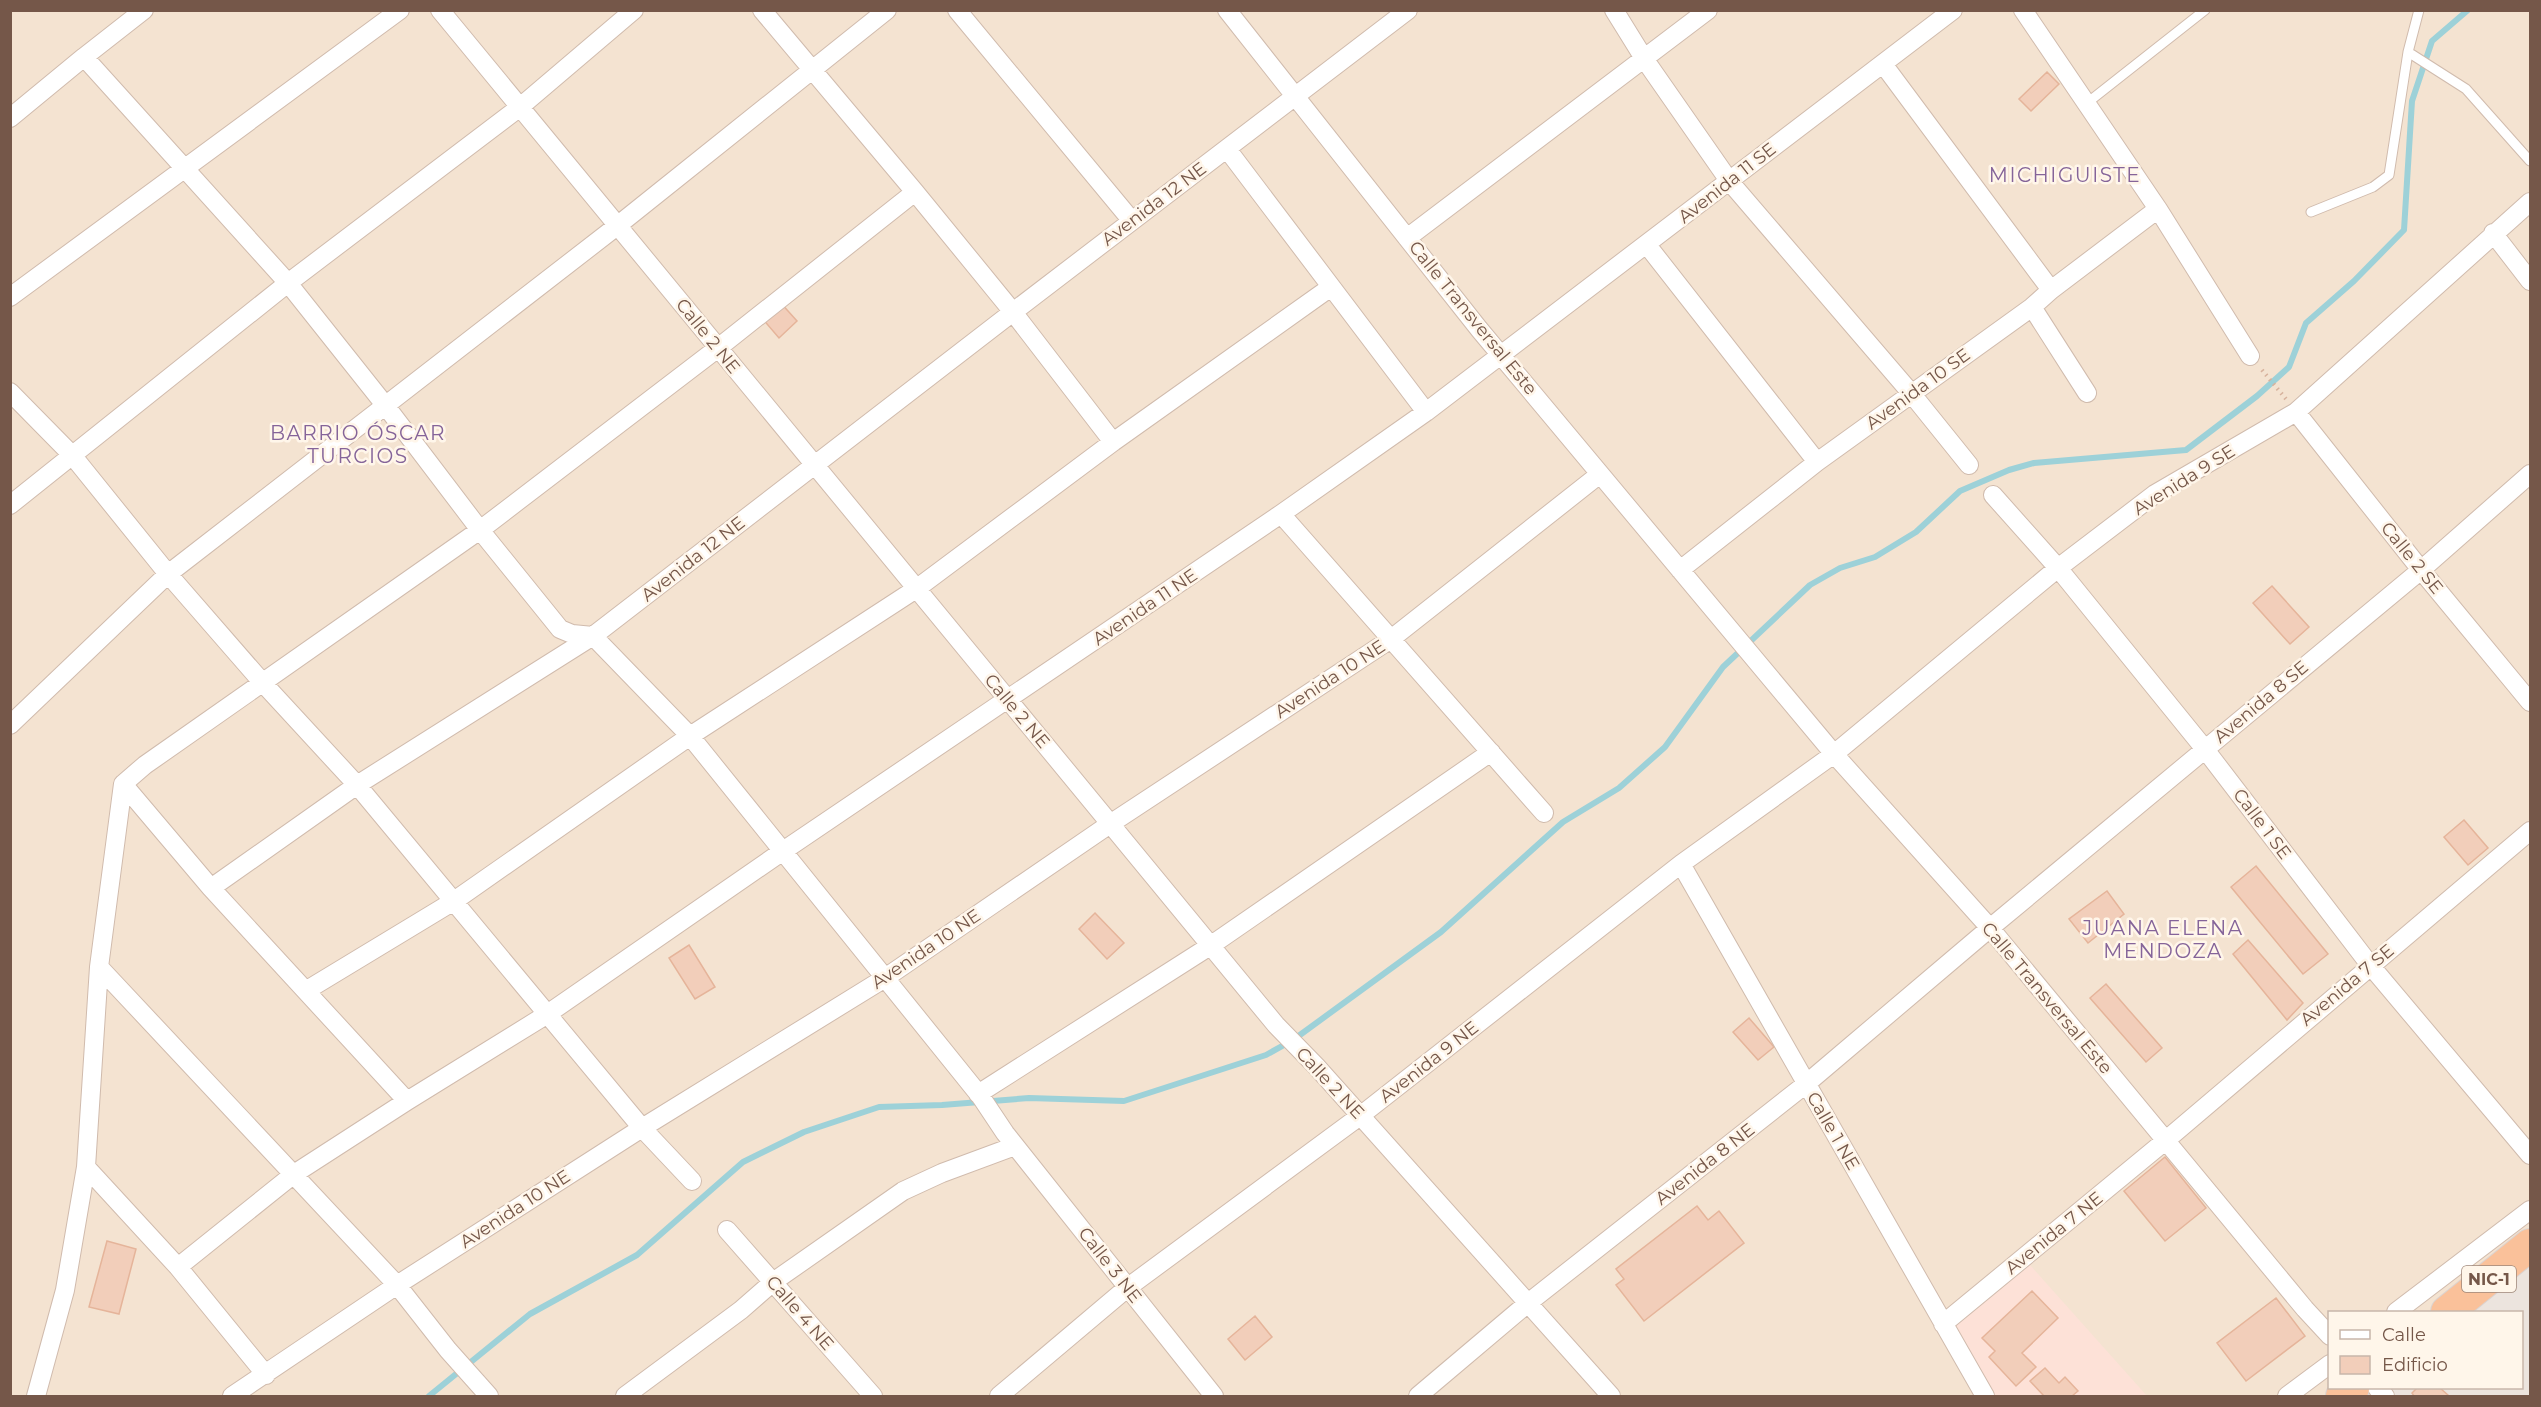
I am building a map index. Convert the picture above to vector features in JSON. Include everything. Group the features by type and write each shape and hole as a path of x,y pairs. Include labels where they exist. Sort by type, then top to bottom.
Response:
{"highway":[{"name":"NIC-1","path":"2448,1311 2530,1245"}],"street":[{"path":"10,118 144,10"},
{"path":"10,297 400,10"},
{"name":"Calle 2 NE","path":"440,10 1276,1025 1316,1066 1611,1396"},
{"path":"10,505 288,283 519,107 634,10"},
{"path":"762,10 1013,312 1113,442"},
{"path":"10,725 168,574 617,226 887,10"},
{"path":"957,10 1132,221"},
{"name":"Calle Transversal Este","path":"1227,10 1407,238 1600,474 1834,754 1990,928 2165,1141 2328,1334"},
{"name":"Avenida 12 NE","path":"211,888 357,785 593,636 1408,10"},
{"path":"1614,10 1645,60 1730,182 1911,393 1969,465"},
{"path":"1407,238 1645,60 1708,10"},
{"path":"2023,10 2158,209 2250,356"},
{"name":"Avenida 11 SE","path":"1502,356 1950,12"},
{"path":"84,57 288,283 480,530 560,628 572,634 593,636"},
{"path":"1883,64 2051,290"},
{"path":"1227,149 1426,412"},
{"path":"36,1396 65,1290 86,1167 99,967 123,784 145,765 480,530 718,348 915,192"},
{"name":"Avenida 9 SE","path":"1834,754 2058,568 2155,494 2296,412 2530,202"},
{"name":"Avenida 10 SE","path":"1680,570 1817,462 2032,308 2051,290 2158,209"},
{"path":"2493,233 2530,281"},
{"path":"1647,245 1817,462"},
{"path":"307,990 454,901 690,736 916,589 1113,442 1331,287"},
{"path":"2032,308 2086,393"},
{"name":"Avenida 11 NE","path":"783,851 1281,514 1502,356"},
{"path":"10,392 72,455 168,574 262,682 357,785 546,1015 642,1128 692,1181"},
{"name":"Calle 2 SE","path":"2296,412 2421,570 2530,702"},
{"name":"Avenida 10 NE","path":"240,1394 397,1285 642,1128 885,978 1110,824 1391,639 1600,474"},
{"name":"Avenida 8 SE","path":"1990,928 2421,570 2530,474"},
{"name":"Calle 1 SE","path":"1993,495 2058,568 2205,748 2370,965 2530,1155"},
{"path":"1281,514 1544,813"},
{"name":"Calle 3 NE","path":"593,636 690,736 980,1095 1010,1140 1214,1396"},
{"path":"980,1095 1210,946 1491,752"},
{"name":"Avenida 9 NE","path":"999,1396 1127,1287 1360,1116 1682,864 1834,754"},
{"path":"123,784 211,888 407,1101"},
{"name":"Avenida 7 SE","path":"2165,1141 2530,831"},
{"path":"178,1267 294,1174 546,1015 783,851"},
{"name":"Calle 1 NE","path":"1682,864 1985,1396"},
{"name":"Avenida 8 NE","path":"1418,1396 1528,1303 1806,1084 1990,928"},
{"path":"99,967 397,1285 488,1396"},
{"path":"626,1396 741,1310 773,1282 903,1191 1010,1140"},
{"name":"Avenida 7 NE","path":"1943,1324 2165,1141"},
{"path":"86,1167 178,1267 266,1375"},
{"path":"2397,1311 2530,1210"},
{"name":"Calle 4 NE","path":"727,1230 873,1396"},
{"path":"2287,1396 2328,1365"}],"lane":[{"path":"2087,103 2205,10"},
{"path":"2311,212 2373,187 2389,175 2419,10"},
{"path":"2412,54 2466,89 2530,161"}],"path":[{"path":"2250,356 2296,412"}],"shaded area":[{"path":"10,11 2530,11 2530,1396 11,1396"},
{"path":"2530,1243 2530,1396 2338,1396 2348,1389 2523,1389 2523,1311 2444,1311"},
{"path":"2030,1265 2147,1396 1993,1396 1952,1328"}],"building":[{"path":"2047,72 2059,84 2031,111 2019,99"},
{"path":"779,301 797,321 779,338 761,317"},
{"path":"2272,586 2309,627 2290,644 2253,603"},
{"path":"2464,820 2488,848 2468,865 2444,837"},
{"path":"2256,866 2328,954 2303,974 2231,887"},
{"path":"2107,891 2124,914 2088,943 2069,919"},
{"path":"1095,913 1124,943 1107,959 1079,929"},
{"path":"2248,940 2303,1003 2287,1020 2233,954"},
{"path":"689,945 715,987 695,999 669,958"},
{"path":"2106,984 2162,1048 2146,1062 2090,998"},
{"path":"1749,1018 1774,1047 1758,1060 1733,1032"},
{"path":"2165,1157 2206,1208 2165,1241 2124,1191"},
{"path":"1697,1206 1708,1220 1719,1211 1744,1243 1644,1321 1616,1285 1624,1279 1616,1269"},
{"path":"107,1241 136,1249 119,1314 89,1307"},
{"path":"2032,1291 2058,1318 2022,1353 2036,1367 2016,1386 1989,1357 1995,1351 1982,1338"},
{"path":"2276,1298 2305,1336 2246,1381 2217,1343"},
{"path":"1255,1316 1272,1337 1245,1360 1228,1339"},
{"path":"2045,1368 2059,1383 2065,1377 2078,1391 2072,1396 2044,1396 2030,1381"},
{"path":"2416,1389 2441,1389 2449,1396 2414,1396 2412,1393"}],"waterway":[{"path":"429,1396 530,1314 637,1255 743,1162 804,1132 879,1107 1029,1098 1124,1101 1266,1055 1293,1040 1441,932 1563,822 1619,788 1665,747 1723,667 1810,585 1840,568 1875,557 1916,532 1960,491 2009,470 2034,463 2186,450 2257,396 2289,367 2306,323 2354,281 2404,230 2412,101 2432,41 2468,10"}],"district":[{"name":"MICHIGUISTE","path":"2065,175"},
{"name":"BARRIO ÓSCAR TURCIOS","path":"358,444"},
{"name":"JUANA ELENA MENDOZA","path":"2163,940"}]}
